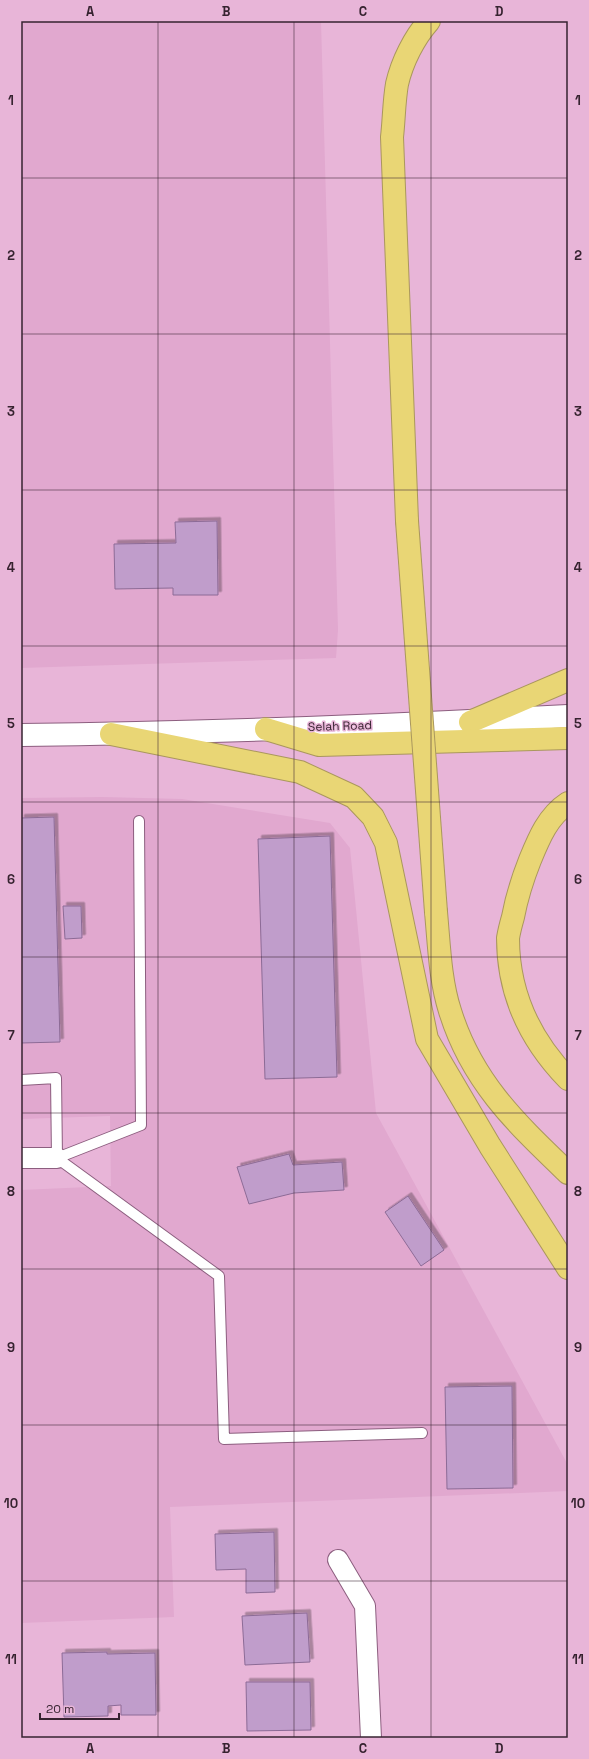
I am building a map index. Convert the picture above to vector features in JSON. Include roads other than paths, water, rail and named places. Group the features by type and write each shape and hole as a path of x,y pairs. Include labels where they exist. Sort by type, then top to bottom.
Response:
{"highway":[{"path":"429,21 422,28 407,56 397,84 392,137 407,521 441,966 449,1010 465,1052 489,1089 518,1126 568,1173"},
{"path":"470,722 568,680"},
{"path":"266,729 319,745 568,738"},
{"path":"111,734 300,772 354,797 373,817 386,843 427,1039 490,1146 568,1268"},
{"path":"568,803 561,807 543,830 520,884 508,937 512,984 524,1016 542,1048 568,1080"}],"main road":[{"name":"Selah Road","path":"21,735 111,734 470,722 568,716"}],"street":[{"path":"21,1158 57,1158"},
{"path":"338,1560 365,1606 371,1738"}],"lane":[{"path":"57,1158 141,1125 139,821"},
{"path":"21,1080 56,1078 57,1158"},
{"path":"57,1158 219,1276 224,1439 422,1433"}]}
